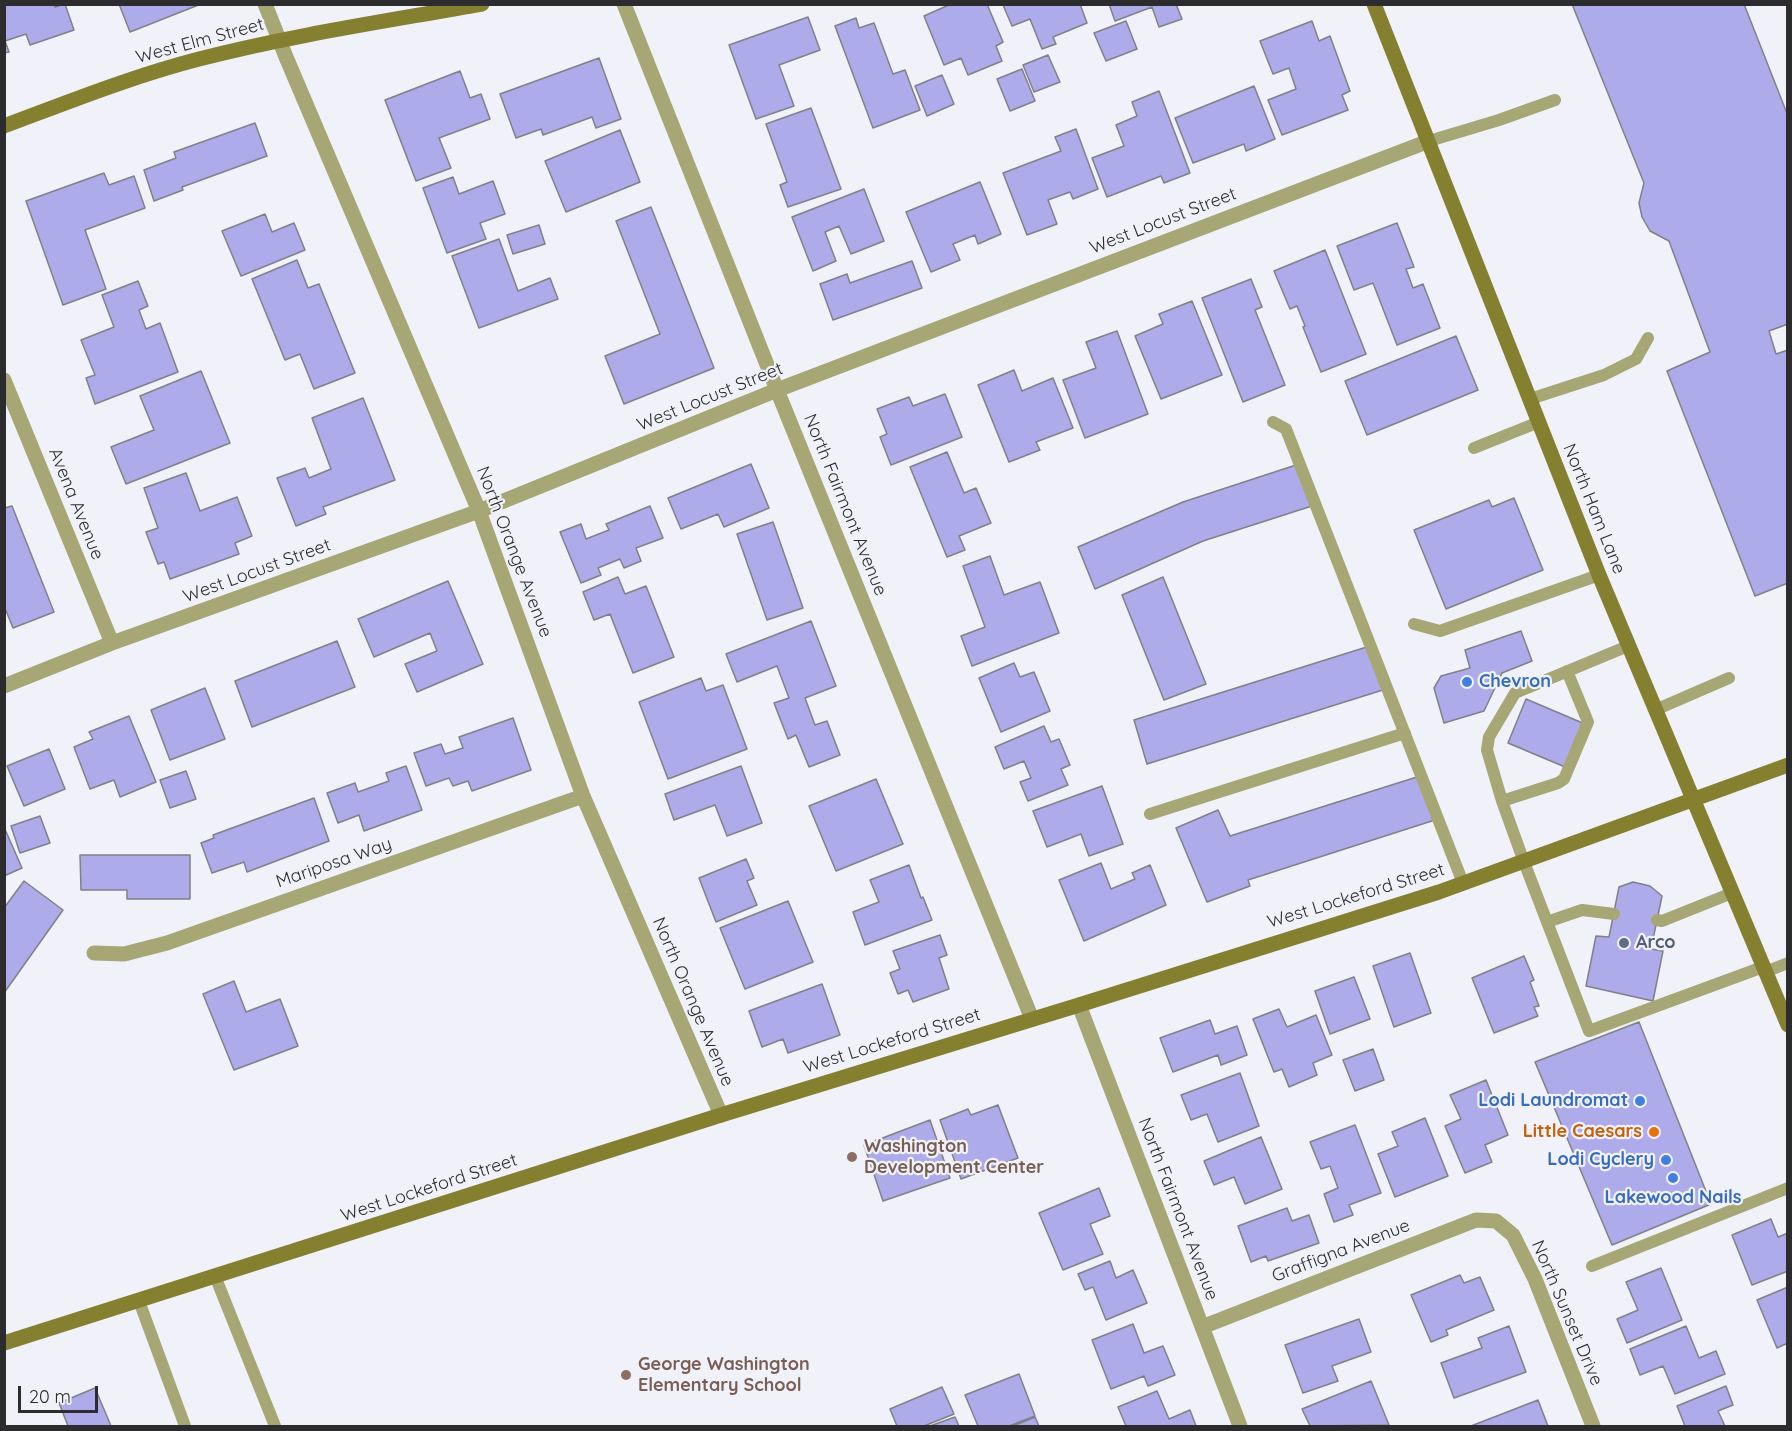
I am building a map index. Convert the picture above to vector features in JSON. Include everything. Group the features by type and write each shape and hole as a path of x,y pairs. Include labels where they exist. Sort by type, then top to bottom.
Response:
{"street":[{"name":"North Orange Avenue","path":"265,4 479,511 583,796 721,1115"},
{"name":"West Elm Street","path":"4,126 92,93 197,59 279,40 482,4"},
{"name":"North Fairmont Avenue","path":"624,4 777,390 1032,1019"},
{"name":"North Ham Lane","path":"1374,4 1599,575 1764,969 1786,1015"},
{"name":"West Locust Street","path":"4,686 112,644 479,511 777,390 1429,141"},
{"name":"Avena Avenue","path":"4,380 112,644"},
{"name":"West Lockeford Street","path":"4,1343 721,1115 1079,1005 1463,883 1786,769"},
{"name":"Mariposa Way","path":"94,953 124,954 167,943 583,796"},
{"name":"North Fairmont Avenue","path":"1079,1005 1240,1426"},
{"name":"Graffigna Avenue","path":"1202,1327 1476,1220 1496,1221"},
{"name":"North Sunset Drive","path":"1496,1221 1513,1234 1535,1279 1593,1426"}],"lane":[{"path":"1429,141 1555,100"},
{"path":"1530,399 1604,375 1636,359 1648,338"},
{"path":"1273,422 1286,429 1463,883"},
{"path":"1474,448 1539,422"},
{"path":"1414,624 1440,631 1599,575"},
{"path":"1628,646 1515,693 1489,737 1487,750 1502,801 1589,1031 1764,969 1788,963"},
{"path":"1502,801 1564,779 1588,722 1568,670"},
{"path":"1655,710 1729,678"},
{"path":"1150,814 1405,733"},
{"path":"1657,920 1662,921 1732,893"},
{"path":"1547,922 1581,910 1614,914"},
{"path":"1592,1266 1788,1188"},
{"path":"215,1276 275,1426"},
{"path":"139,1301 185,1426"}],"building":[{"path":"4,4 54,4 55,7 65,4 74,30 30,45 26,34 5,41 9,52 4,53"},
{"path":"119,4 201,4 130,32"},
{"path":"951,4 987,4 1003,42 996,46 1002,61 968,75 961,58 944,65 924,16"},
{"path":"1080,4 1087,23 1053,37 1056,44 1042,49 1030,19 1012,26 1003,5"},
{"path":"1109,4 1176,4 1182,19 1159,27 1152,7 1115,21"},
{"path":"1572,4 1744,4 1788,116 1788,324 1769,331 1776,354 1788,350 1788,583 1755,596 1667,371 1710,352 1669,241 1650,231 1642,217 1639,203 1644,183"},
{"path":"808,17 820,50 779,65 794,106 756,119 729,45"},
{"path":"856,18 859,28 874,23 893,74 905,70 920,110 873,128 835,26"},
{"path":"1126,21 1137,49 1106,61 1094,33"},
{"path":"1312,21 1319,41 1330,36 1350,91 1342,95 1348,110 1282,135 1268,100 1296,89 1289,68 1273,74 1260,41"},
{"path":"1048,55 1060,82 1034,92 1023,65"},
{"path":"599,58 621,119 596,128 592,117 543,135 541,129 516,138 500,94"},
{"path":"1022,69 1035,101 1010,111 997,79"},
{"path":"460,71 470,98 481,94 490,119 439,138 451,168 416,181 385,100"},
{"path":"942,75 954,104 927,116 915,86"},
{"path":"1254,86 1275,139 1246,151 1244,144 1193,163 1175,118"},
{"path":"1159,91 1190,173 1164,183 1161,176 1107,197 1092,158 1124,146 1116,125 1137,116 1132,102"},
{"path":"811,108 841,189 788,207 780,185 787,182 766,124"},
{"path":"255,123 267,156 182,187 183,190 154,201 144,170 176,158 174,152"},
{"path":"1076,129 1098,189 1073,199 1070,192 1048,200 1057,224 1027,235 1003,173 1061,151 1055,137"},
{"path":"620,130 640,182 566,212 545,161"},
{"path":"104,173 109,185 134,176 145,208 85,230 106,289 63,305 26,201"},
{"path":"453,177 459,194 493,181 505,214 480,223 486,239 447,253 423,188"},
{"path":"980,182 1001,234 978,244 975,235 953,244 960,260 931,272 906,212"},
{"path":"864,189 884,241 851,254 839,226 825,232 836,261 813,271 792,217"},
{"path":"651,207 714,368 624,404 605,356 660,334 616,221"},
{"path":"265,214 272,232 294,223 305,250 241,276 222,231"},
{"path":"1397,223 1414,267 1406,269 1413,288 1423,284 1440,328 1397,345 1373,283 1354,290 1337,246"},
{"path":"539,225 545,244 513,254 507,235"},
{"path":"499,239 518,291 550,278 558,299 479,328 452,256"},
{"path":"1325,250 1366,354 1321,372 1297,306 1290,309 1274,271"},
{"path":"297,260 308,288 319,284 355,373 314,389 300,354 285,360 252,279"},
{"path":"912,261 922,288 833,320 820,284 847,274 850,283"},
{"path":"1251,279 1262,307 1255,310 1285,385 1243,402 1202,298"},
{"path":"138,281 148,306 139,310 146,329 160,323 178,372 95,404 86,378 95,375 81,340 114,327 102,295"},
{"path":"1192,301 1222,375 1161,399 1135,336 1163,324 1159,314"},
{"path":"1117,331 1148,414 1085,438 1063,380 1096,368 1086,342"},
{"path":"1456,336 1478,390 1367,435 1345,381"},
{"path":"1014,370 1022,391 1053,378 1073,428 1036,442 1040,450 1009,462 978,385"},
{"path":"201,371 230,443 126,484 111,447 154,430 140,396"},
{"path":"945,394 962,437 891,465 880,437 887,434 877,409 909,397 913,406"},
{"path":"363,398 395,480 323,507 326,514 296,526 277,478 305,468 309,478 331,469 312,418"},
{"path":"947,452 964,493 976,488 991,523 959,536 965,550 947,557 910,467"},
{"path":"751,464 769,508 724,527 718,514 681,529 668,498"},
{"path":"1299,464 1315,505 1203,541 1095,589 1078,547 1183,502"},
{"path":"186,473 200,511 237,497 252,536 235,543 239,554 170,579 164,562 158,564 146,532 158,528 144,488"},
{"path":"1514,498 1543,570 1446,609 1414,530 1489,500 1492,507"},
{"path":"12,506 54,612 13,628 4,606 4,508"},
{"path":"650,506 663,538 636,548 641,561 624,568 620,559 598,568 601,575 581,583 560,532 581,524 586,539 609,530 606,524"},
{"path":"773,522 803,608 767,620 737,534"},
{"path":"990,556 1004,595 1040,582 1059,633 972,666 961,636 985,627 963,566"},
{"path":"618,577 625,594 646,586 674,657 633,673 610,614 594,620 583,592"},
{"path":"1163,577 1206,684 1164,700 1122,595"},
{"path":"448,581 483,664 417,692 405,664 437,651 430,633 374,657 358,619"},
{"path":"811,621 836,686 805,698 815,725 827,721 840,755 809,767 796,735 788,739 774,703 789,698 777,666 737,682 726,654"},
{"name":"Chevron","path":"1521,631 1532,661 1502,673 1484,711 1444,723 1434,688 1441,676 1470,668 1465,650"},
{"path":"337,641 355,687 252,727 235,681"},
{"path":"1373,645 1386,689 1147,764 1134,720"},
{"path":"1014,663 1020,677 1034,672 1050,711 1001,732 979,678"},
{"path":"701,678 706,691 723,685 747,749 668,779 639,702"},
{"path":"205,688 225,739 170,760 151,710"},
{"name":"Chevron","path":"1526,699 1585,724 1565,767 1508,743"},
{"path":"129,716 156,782 120,797 114,780 90,789 74,747 93,739 89,732"},
{"path":"513,718 531,770 472,791 468,781 453,786 449,778 426,786 414,753 441,744 445,754 463,748 459,737"},
{"path":"1044,726 1051,742 1059,739 1070,765 1061,769 1068,785 1028,801 1020,782 1031,778 1024,761 1004,769 995,747"},
{"path":"49,749 65,789 24,806 7,766"},
{"path":"406,766 422,810 364,831 359,815 338,823 327,793 355,783 358,792 389,781 386,773"},
{"path":"741,766 762,823 727,836 715,805 674,820 665,794"},
{"path":"186,771 196,799 170,808 160,780"},
{"path":"1420,776 1438,819 1248,880 1250,886 1207,902 1176,828 1218,810 1230,836"},
{"path":"876,779 903,844 836,871 809,806"},
{"path":"1102,786 1123,844 1089,856 1081,834 1047,847 1033,811"},
{"path":"314,798 329,841 247,872 244,862 212,873 201,843 214,838 213,835"},
{"path":"40,816 50,843 20,853 11,826"},
{"path":"4,827 22,868 4,876"},
{"path":"80,855 190,855 190,899 127,899 127,890 81,890"},
{"path":"746,859 754,878 747,881 757,905 716,922 699,878"},
{"path":"1101,863 1111,889 1135,879 1132,873 1150,865 1166,905 1084,941 1059,880"},
{"path":"909,865 932,920 865,945 853,912 879,902 870,880"},
{"path":"24,881 63,910 4,993 4,908"},
{"name":"Arco","path":"1633,882 1650,886 1662,896 1651,949 1663,951 1653,1001 1586,986 1596,936 1609,937 1619,887"},
{"path":"788,901 813,962 745,989 720,928"},
{"path":"940,935 947,955 939,958 949,989 913,1002 908,990 898,994 890,973 900,969 893,951"},
{"path":"1410,953 1431,1013 1394,1027 1373,966"},
{"path":"1524,956 1534,980 1530,982 1539,1006 1534,1007 1538,1016 1494,1033 1472,978"},
{"path":"1354,977 1370,1019 1330,1034 1315,991"},
{"path":"234,981 246,1012 280,999 298,1046 234,1070 203,994"},
{"path":"822,984 840,1035 788,1053 783,1039 762,1047 749,1011"},
{"path":"1279,1009 1287,1027 1316,1015 1332,1055 1313,1063 1317,1075 1289,1087 1282,1069 1274,1072 1253,1019"},
{"path":"1210,1020 1215,1034 1237,1026 1247,1055 1221,1065 1218,1055 1173,1072 1160,1038"},
{"path":"1639,1022 1711,1204 1612,1245 1535,1062"},
{"path":"1373,1049 1384,1080 1355,1091 1343,1060"},
{"path":"1240,1073 1259,1126 1218,1142 1207,1114 1191,1120 1181,1095"},
{"path":"1486,1080 1508,1135 1485,1145 1492,1162 1465,1173 1445,1126 1461,1119 1450,1095"},
{"path":"998,1105 1018,1158 961,1179 940,1120 968,1109 971,1115"},
{"path":"1425,1118 1448,1176 1395,1197 1378,1154 1398,1146 1392,1132"},
{"path":"930,1120 950,1178 883,1201 864,1145"},
{"path":"1355,1125 1381,1193 1349,1205 1353,1215 1334,1222 1324,1194 1338,1188 1330,1166 1321,1169 1310,1142"},
{"path":"1261,1137 1282,1189 1245,1204 1234,1177 1214,1185 1204,1161"},
{"path":"1099,1188 1110,1216 1090,1224 1103,1254 1063,1270 1039,1213"},
{"path":"1287,1208 1292,1221 1309,1215 1319,1243 1268,1261 1266,1256 1251,1262 1238,1226"},
{"path":"1771,1219 1778,1237 1788,1233 1788,1271 1752,1285 1732,1235"},
{"path":"1110,1261 1116,1278 1133,1270 1147,1303 1106,1320 1093,1287 1085,1290 1078,1274"},
{"path":"1661,1268 1682,1320 1627,1343 1617,1319 1638,1310 1626,1282"},
{"path":"1460,1275 1464,1283 1480,1277 1494,1310 1446,1330 1448,1335 1431,1342 1411,1295"},
{"path":"1788,1287 1788,1343 1777,1348 1757,1300"},
{"path":"1359,1319 1371,1352 1332,1366 1338,1381 1303,1393 1285,1345"},
{"path":"1133,1324 1144,1353 1163,1346 1175,1375 1148,1386 1144,1376 1111,1389 1092,1340"},
{"path":"1509,1326 1526,1372 1454,1398 1441,1363 1482,1348 1478,1338"},
{"path":"1686,1326 1699,1358 1716,1351 1725,1374 1675,1394 1663,1366 1640,1375 1630,1349"},
{"path":"1019,1374 1035,1416 1009,1426 978,1426 965,1395"},
{"path":"1371,1381 1389,1425 1310,1426 1302,1409"},
{"path":"1726,1386 1733,1405 1718,1411 1725,1426 1685,1426 1677,1406"},
{"path":"942,1387 954,1414 924,1426 897,1426 890,1409"},
{"path":"95,1388 111,1426 68,1426 59,1403"},
{"path":"1157,1391 1169,1419 1190,1410 1196,1426 1126,1426 1118,1407"},
{"path":"1538,1400 1548,1426 1471,1426"},
{"path":"955,1417 959,1426 930,1426"},
{"path":"1035,1417 1039,1426 1013,1426"}],"place":[{"name":"Chevron","path":"1467,682"},
{"name":"Arco","path":"1624,943"},
{"name":"Lodi Laundromat","path":"1640,1101"},
{"name":"Little Caesars","path":"1654,1132"},
{"name":"Washington Development Center","path":"852,1157"},
{"name":"Lodi Cyclery","path":"1666,1160"},
{"name":"Lakewood Nails","path":"1673,1178"},
{"name":"George Washington Elementary School","path":"626,1375"}]}
